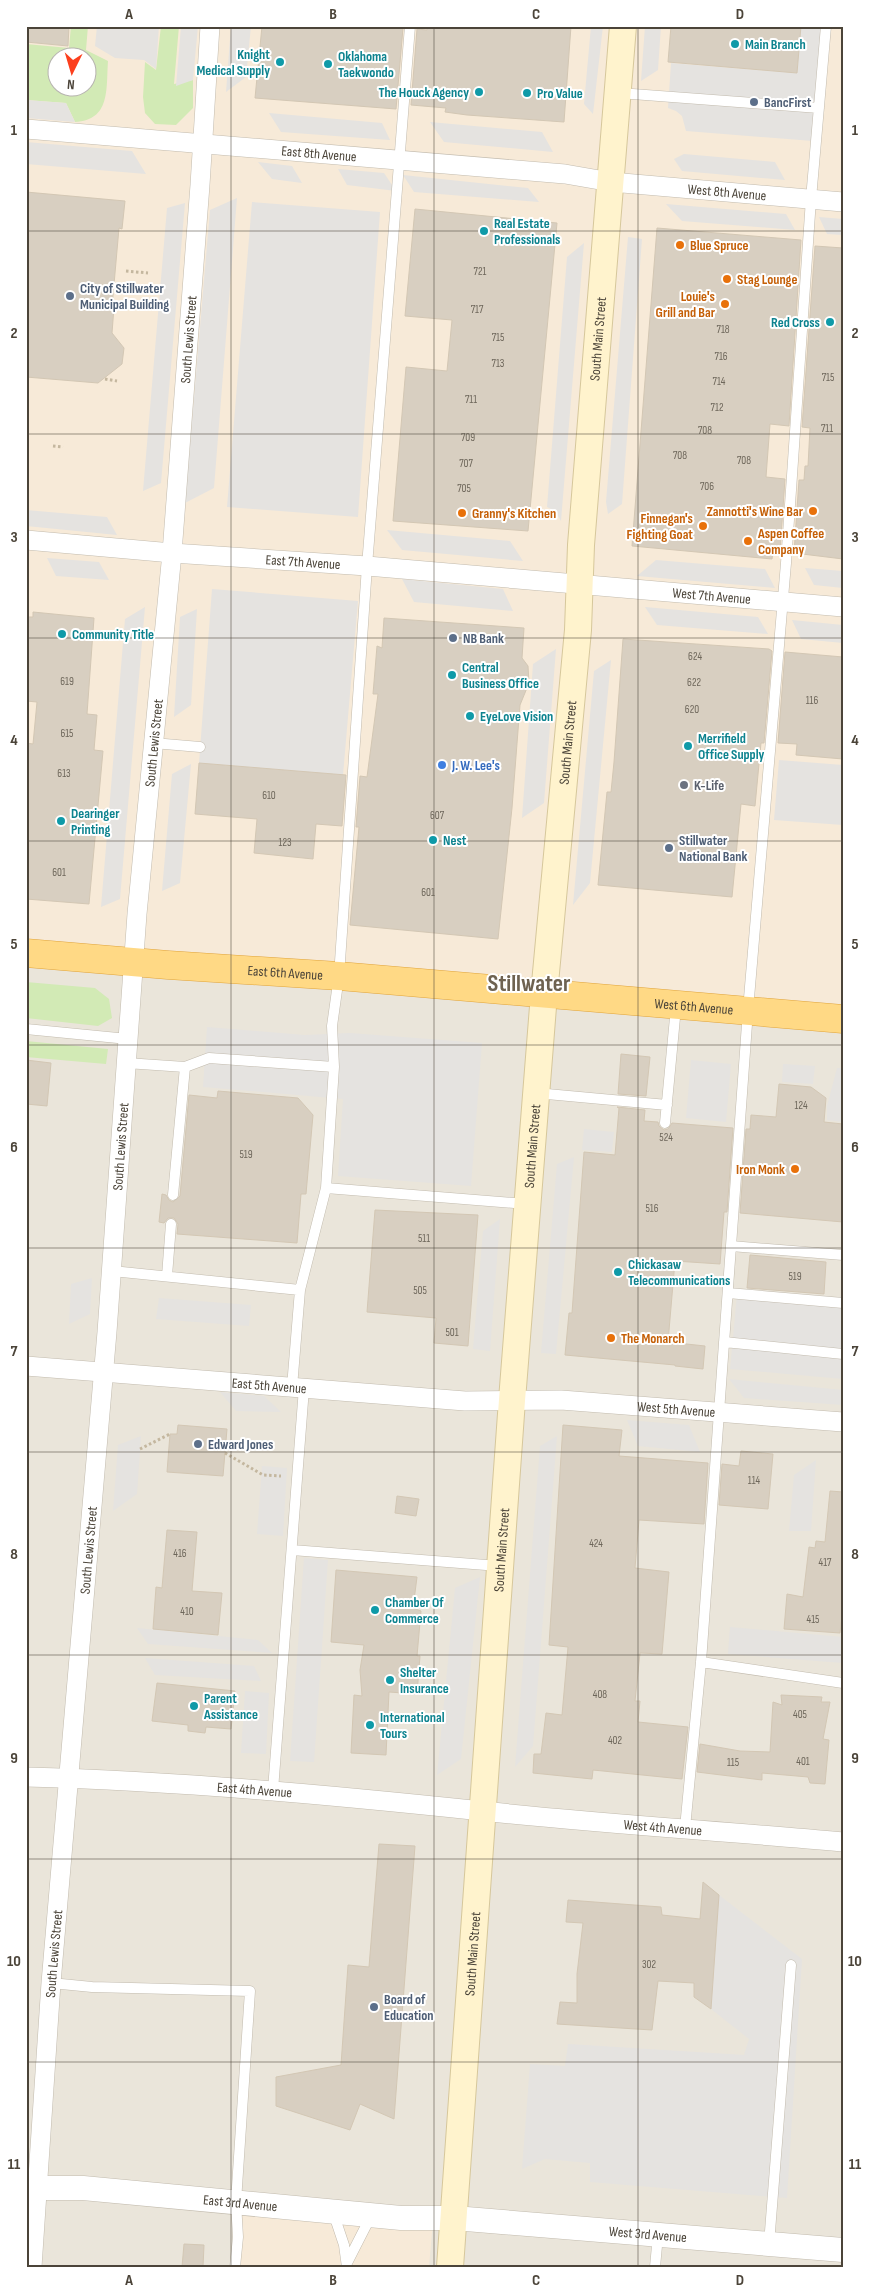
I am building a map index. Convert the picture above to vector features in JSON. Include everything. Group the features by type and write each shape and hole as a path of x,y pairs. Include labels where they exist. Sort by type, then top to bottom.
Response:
{"highway":[{"name":"East 6th Avenue","path":"26,954 339,976 544,994"},
{"name":"West 6th Avenue","path":"544,994 843,1019"}],"main road":[{"name":"South Main Street","path":"450,2267 512,1400 544,994 578,630 579,585 623,26"}],"street":[{"name":"South Lewis Street","path":"32,2267 32,2188 112,1271 133,962 172,553 210,26"},
{"name":"East 8th Avenue","path":"26,129 565,174 611,182"},
{"name":"West 8th Avenue","path":"611,182 843,202"},
{"name":"East 7th Avenue","path":"26,540 172,553 367,566 579,585"},
{"name":"West 7th Avenue","path":"579,585 624,587 843,607"},
{"name":"East 5th Avenue","path":"26,1366 465,1401 512,1400"},
{"name":"West 5th Avenue","path":"512,1400 561,1400 843,1422"},
{"name":"East 4th Avenue","path":"26,1777 273,1790 483,1811"},
{"name":"West 4th Avenue","path":"483,1811 843,1842"},
{"name":"East 3rd Avenue","path":"32,2188 83,2188 402,2218 454,2218"},
{"name":"West 3rd Avenue","path":"454,2218 843,2250"}],"lane":[{"path":"273,1790 298,1477 300,1290 326,1188 334,1067 332,1026 339,976 367,566 410,26"},
{"path":"686,1828 701,1662 748,1010 782,601 811,199 826,26"},
{"path":"618,92 819,108"},
{"path":"153,743 200,747"},
{"path":"665,1123 676,1005"},
{"path":"26,1029 128,1039"},
{"path":"126,1063 185,1067 209,1058 334,1067"},
{"path":"173,1195 185,1067"},
{"path":"536,1093 667,1105"},
{"path":"326,1188 528,1204"},
{"path":"167,1276 171,1224"},
{"path":"731,1246 843,1255"},
{"path":"112,1271 300,1290"},
{"path":"728,1293 843,1303"},
{"path":"724,1342 843,1354"},
{"path":"292,1550 500,1566"},
{"path":"701,1662 843,1683"},
{"path":"769,2244 791,1965"},
{"path":"51,1983 92,1987 250,1992 236,2202 238,2237 235,2267"},
{"path":"332,2211 339,2228 347,2265"},
{"path":"347,2265 371,2215"},
{"path":"655,2267 658,2234"}],"path":[{"path":"126,271 148,273"},
{"path":"105,379 116,380"},
{"path":"53,446 63,446"},
{"path":"140,1449 170,1434"},
{"path":"225,1453 263,1475 298,1477"}],"shaded area":[{"path":"26,26 843,26 843,2267 26,2267"},
{"path":"26,26 843,26 843,1021 26,954"},
{"path":"97,26 159,26 156,69 144,60 115,58 95,46"},
{"path":"181,26 198,26 193,80 176,86"},
{"path":"231,26 251,26 246,77 226,92"},
{"path":"591,26 603,26 593,114 584,104"},
{"path":"645,26 661,26 658,70 641,81"},
{"path":"801,26 822,26 813,141 686,131 682,116 668,108 671,63 797,73"},
{"path":"26,100 66,103 75,122 26,118"},
{"path":"269,113 382,123 390,140 281,132"},
{"path":"430,122 542,132 553,152 444,142"},
{"path":"26,142 132,151 146,174 26,164"},
{"path":"684,154 775,162 785,180 682,171 674,159"},
{"path":"258,162 292,166 302,183 272,179"},
{"path":"338,169 384,173 396,191 347,185"},
{"path":"403,175 528,188 539,202 414,192"},
{"path":"237,198 214,488 185,503 210,210"},
{"path":"252,202 380,212 358,517 227,507"},
{"path":"185,203 161,483 143,491 167,208"},
{"path":"666,204 786,214 795,230 682,221"},
{"path":"819,217 843,219 843,235 827,234"},
{"path":"628,237 642,239 622,504 608,514 606,502"},
{"path":"584,243 561,521 555,511 547,507 567,257"},
{"path":"26,510 107,517 117,535 26,526"},
{"path":"387,530 510,541 523,561 402,550"},
{"path":"47,558 99,562 109,580 56,576"},
{"path":"656,560 765,569 775,588 637,576"},
{"path":"805,568 843,571 843,588 814,585"},
{"path":"402,579 503,589 513,611 414,602"},
{"path":"212,589 358,601 343,775 199,763"},
{"path":"145,607 120,899 101,907 125,619"},
{"path":"645,607 758,617 768,634 657,625"},
{"path":"197,609 191,705 174,717 180,617"},
{"path":"792,620 843,625 843,643 801,639"},
{"path":"556,649 544,803 522,818 533,664"},
{"path":"611,660 590,883 573,905 594,671"},
{"path":"779,760 843,765 843,825 774,820"},
{"path":"191,764 180,883 162,891 172,774"},
{"path":"207,1027 305,1035 350,1033 482,1043 471,1186 338,1176 343,1099 203,1087"},
{"path":"691,1060 731,1064 726,1122 686,1118"},
{"path":"783,1064 815,1066 813,1084 782,1082"},
{"path":"837,1068 843,1068 843,1122 827,1120 827,1106"},
{"path":"584,1129 614,1132 612,1152 582,1150"},
{"path":"574,1157 556,1354 541,1353 557,1164"},
{"path":"500,1219 490,1351 473,1349 483,1231"},
{"path":"92,1278 90,1314 69,1324 71,1284"},
{"path":"843,1293 843,1379 730,1369 737,1295 837,1300"},
{"path":"159,1298 251,1305 249,1326 156,1319"},
{"path":"729,1379 843,1390 843,1405 744,1398"},
{"path":"220,1392 264,1396 281,1412 236,1411"},
{"path":"627,1420 689,1425 700,1452 638,1446"},
{"path":"141,1436 137,1494 113,1511 118,1445"},
{"path":"557,1436 533,1746 515,1767 540,1446"},
{"path":"816,1460 811,1531 789,1531 794,1475"},
{"path":"262,1466 287,1468 283,1536 257,1534"},
{"path":"304,1558 328,1560 314,1762 290,1761"},
{"path":"480,1577 461,1759 437,1775 455,1588"},
{"path":"730,1627 843,1637 843,1663 728,1654"},
{"path":"137,1628 258,1640 272,1653 148,1644"},
{"path":"145,1658 254,1666 261,1681 155,1675"},
{"path":"245,1691 269,1693 266,1754 241,1753"},
{"path":"719,1895 802,1959 787,2198 590,2182 590,2163 545,2159 522,2169 530,2064 565,2066 568,2044 744,2055 749,2039 711,2009"},
{"path":"237,2204 433,2221 429,2267 232,2267"}],"green space":[{"path":"71,26 88,26 86,48 69,48"},
{"path":"161,26 179,26 174,84 193,80 193,108 176,125 155,124 145,113 143,97 145,62 156,70"},
{"path":"26,44 69,48 48,48 48,98 98,98 98,56 108,61 104,101 101,109 95,116 87,120 75,122 66,103 26,100"},
{"path":"26,982 95,988 109,999 112,1018 98,1026 26,1018"},
{"path":"26,1041 108,1049 106,1064 26,1057"}],"building":[{"path":"26,26 69,26 68,46 26,42"},
{"path":"262,26 370,26 403,28 396,109 255,98"},
{"path":"427,26 571,26 564,122 467,115 445,112 446,108 411,105 417,29 427,30"},
{"name":"Main Branch","path":"671,26 801,26 797,73 668,62"},
{"name":"City of Stillwater Municipal Building","path":"26,192 125,201 122,229 119,228 112,307 114,307 112,333 124,348 122,364 98,383 26,377"},
{"path":"415,209 557,223 528,531 393,521 406,367 447,371 452,320 405,316"},
{"path":"657,228 801,240 789,426 770,424 766,477 785,479 780,552 773,551 772,559 632,546"},
{"path":"815,246 843,248 843,559 794,553 799,480 804,480 805,466 808,466 810,428 802,427"},
{"path":"33,612 94,618 87,714 97,715 94,750 103,751 89,904 26,899 26,743 33,744 37,702 26,701 26,617 33,617"},
{"path":"384,618 524,628 522,658 528,666 529,683 520,705 512,808 498,939 350,925 359,827 356,827 360,776 367,777 378,694 373,694 377,646 382,648"},
{"path":"623,639 769,649 772,651 764,743 761,743 755,806 741,804 732,897 598,885 607,792 611,792"},
{"path":"785,652 843,657 843,759 796,755 797,744 778,743"},
{"path":"199,763 346,775 342,826 316,824 313,859 254,853 257,819 195,814"},
{"path":"621,1054 650,1057 646,1096 618,1094"},
{"path":"26,1060 51,1063 47,1106 26,1104"},
{"name":"Iron Monk","path":"779,1084 811,1087 826,1098 824,1122 843,1124 843,1222 740,1213 746,1129 750,1129 751,1115 776,1117"},
{"path":"218,1091 298,1098 313,1115 306,1194 301,1194 297,1243 177,1234 178,1224 174,1218 168,1218 164,1223 159,1222 162,1194 166,1195 173,1202 180,1196 189,1095 217,1098"},
{"path":"617,1107 645,1110 644,1121 658,1122 659,1126 664,1130 668,1129 672,1123 733,1128 727,1212 724,1212 720,1264 675,1261 668,1342 705,1346 703,1369 565,1355 569,1313 572,1313 584,1152 615,1155 619,1108"},
{"path":"375,1210 478,1215 468,1346 434,1343 436,1318 367,1312"},
{"path":"750,1255 826,1262 824,1294 747,1288"},
{"name":"Edward Jones","path":"178,1425 227,1429 223,1476 167,1472 170,1434 177,1434"},
{"path":"563,1425 622,1430 619,1456 708,1463 704,1524 639,1520 635,1568 669,1572 662,1654 640,1653 635,1701 640,1701 638,1722 688,1727 682,1779 593,1770 592,1779 533,1773 534,1754 541,1754 546,1713 562,1715 568,1647 549,1645"},
{"path":"741,1451 773,1454 768,1509 719,1505 722,1464 739,1466"},
{"path":"830,1491 843,1492 843,1608 840,1633 784,1629 787,1594 803,1597 809,1547 815,1548 816,1541 825,1542"},
{"path":"397,1496 419,1499 416,1516 395,1513"},
{"path":"167,1530 197,1532 192,1591 222,1593 218,1635 153,1629 156,1587 162,1588"},
{"path":"336,1570 417,1577 413,1608 421,1611 417,1656 420,1656 417,1694 389,1692 386,1755 351,1753 354,1695 362,1696 360,1670 364,1645 331,1642"},
{"name":"Parent Assistance","path":"157,1683 235,1691 231,1729 206,1727 205,1733 188,1731 188,1725 152,1721"},
{"path":"781,1695 822,1697 821,1702 830,1702 823,1739 829,1740 825,1784 810,1783 808,1777 762,1773 762,1780 697,1772 700,1744 740,1751 770,1752 773,1702 782,1705"},
{"name":"Board of Education","path":"379,1844 415,1846 394,2119 360,2104 350,2130 276,2106 276,2077 341,2065 348,1965 369,1967"},
{"path":"703,1882 719,1895 711,2009 694,1997 694,1983 658,1981 652,2030 557,2024 560,2002 577,2003 577,1974 583,1923 566,1922 568,1900 661,1907 662,1915 700,1919"},
{"path":"184,2244 204,2245 203,2267 182,2267"}],"place":[{"name":"Main Branch","path":"735,44"},
{"name":"Knight Medical Supply","path":"280,62"},
{"name":"Oklahoma Taekwondo","path":"328,64"},
{"name":"The Houck Agency","path":"479,92"},
{"name":"Pro Value","path":"527,93"},
{"name":"BancFirst","path":"754,102"},
{"name":"Real Estate Professionals","path":"484,231"},
{"name":"Blue Spruce","path":"680,245"},
{"name":"Stag Lounge","path":"727,279"},
{"name":"City of Stillwater Municipal Building","path":"70,296"},
{"name":"Louie's Grill and Bar","path":"725,304"},
{"name":"Red Cross","path":"830,322"},
{"name":"Zannotti's Wine Bar","path":"813,511"},
{"name":"Granny's Kitchen","path":"462,513"},
{"name":"Finnegan's Fighting Goat","path":"703,526"},
{"name":"Aspen Coffee Company","path":"748,541"},
{"name":"Community Title","path":"62,634"},
{"name":"NB Bank","path":"453,638"},
{"name":"Central Business Office","path":"452,675"},
{"name":"EyeLove Vision","path":"470,716"},
{"name":"Merrifield Office Supply","path":"688,746"},
{"name":"J. W. Lee's","path":"442,765"},
{"name":"K-Life","path":"684,785"},
{"name":"Dearinger Printing","path":"61,821"},
{"name":"Nest","path":"433,840"},
{"name":"Stillwater National Bank","path":"669,848"},
{"name":"Iron Monk","path":"795,1169"},
{"name":"Chickasaw Telecommunications","path":"618,1272"},
{"name":"The Monarch","path":"611,1338"},
{"name":"Edward Jones","path":"198,1444"},
{"name":"Chamber Of Commerce","path":"375,1610"},
{"name":"Shelter Insurance","path":"390,1680"},
{"name":"Parent Assistance","path":"194,1706"},
{"name":"International Tours","path":"370,1725"},
{"name":"Board of Education","path":"374,2007"}],"district":[{"name":"Stillwater","path":"529,983"}]}
